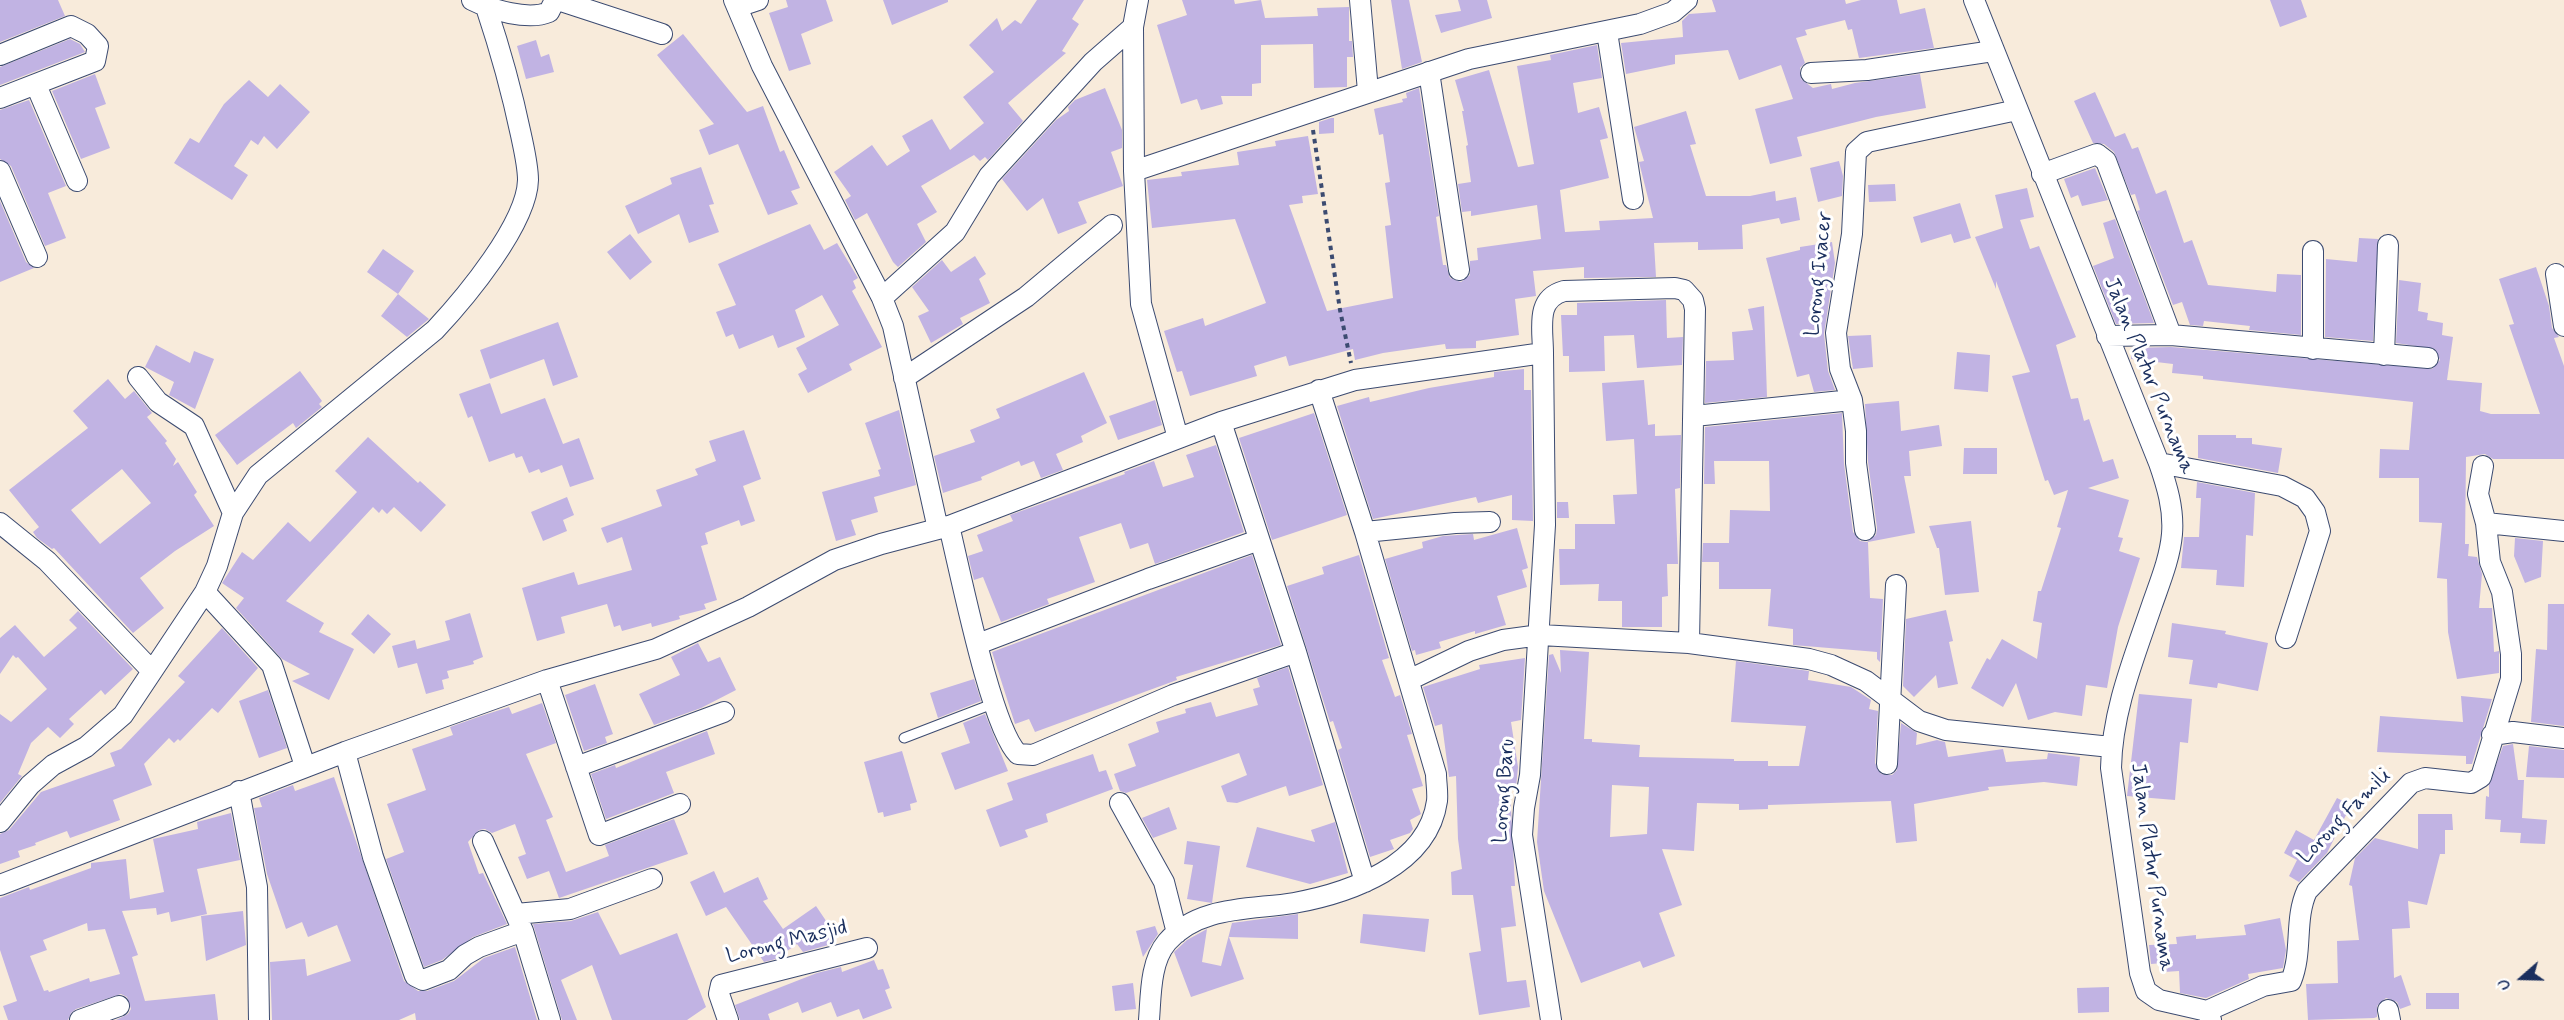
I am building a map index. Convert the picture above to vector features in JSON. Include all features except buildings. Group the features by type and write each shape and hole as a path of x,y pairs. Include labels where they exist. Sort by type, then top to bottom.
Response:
{"street":[{"path":"481,2 542,15 549,12 557,0 662,34"},
{"path":"758,0 736,4 762,66 882,298 893,326 904,378 944,527 995,703 1012,748 1018,754 1033,755 1173,695 1296,652"},
{"path":"1138,0 1133,27 1134,171 1141,304 1178,438"},
{"path":"1360,0 1368,91"},
{"path":"1134,171 1469,59 1607,32 1659,19 1673,12 1687,0"},
{"name":"Jalan Platur Purnama","path":"1974,0 2159,463 2170,496 2172,535 2164,570 2122,694 2111,747 2111,768 2140,973 2146,991 2159,1000 2209,1016"},
{"path":"0,822 30,785 53,765 86,747 123,715 204,592 217,566 233,513 258,475 435,330 478,277 521,211 528,181 523,148 512,93 481,2"},
{"path":"0,55 71,26 87,34 98,46 95,61 0,98"},
{"path":"882,298 956,232 989,176 1093,62 1133,27"},
{"path":"1607,32 1633,199"},
{"path":"1811,73 1867,70 1993,51"},
{"path":"1429,72 1460,270"},
{"path":"36,85 77,181"},
{"name":"Lorong Ivacer","path":"1865,530 1856,463 1856,431 1852,400 1839,369 1836,333 1852,234 1854,167 1859,146 1867,142 2017,110"},
{"path":"2042,174 2097,154 2102,155 2171,335"},
{"path":"0,171 37,257"},
{"path":"904,378 1026,297 1112,225"},
{"path":"2384,355 2388,245"},
{"path":"2313,251 2313,349"},
{"path":"2556,274 2564,326"},
{"name":"Lorong Baru","path":"1551,1020 1522,835 1530,775 1540,635 1545,525 1543,308 1548,298 1555,294 1684,290 1693,300 1695,309 1694,416"},
{"path":"2107,336 2171,335 2428,358"},
{"path":"0,885 305,766 547,680 656,649 748,607 834,560 881,544 944,527 1221,422 1355,380 1543,353"},
{"path":"138,377 158,402 194,426 233,513"},
{"path":"1149,1020 1151,985 1156,964 1161,950 1177,933 1193,923 1238,907 1292,903 1327,896 1365,882 1411,852 1433,817 1437,800 1436,774 1365,532 1319,390"},
{"path":"1689,644 1694,416 1852,400"},
{"path":"1221,422 1296,652 1365,882"},
{"path":"2159,463 2282,486 2305,498 2315,512 2320,531 2286,638"},
{"name":"Lorong Famili","path":"2209,1016 2263,986 2291,981 2296,968 2300,906 2307,891 2411,783 2425,778 2471,783 2481,777 2511,679 2511,654 2502,592 2490,562 2486,523 2478,494 2483,466"},
{"path":"1365,532 1490,522"},
{"path":"0,523 47,561 151,670"},
{"path":"2486,523 2564,531"},
{"path":"978,644 1148,579 1259,540"},
{"path":"1887,764 1896,585"},
{"path":"204,592 272,665 305,766"},
{"path":"1409,680 1469,651 1503,640 1540,635 1689,644 1809,659 1849,672 1919,721 1946,730 2111,747"},
{"path":"547,680 599,835 680,804"},
{"path":"576,767 724,712"},
{"path":"2492,735 2513,732 2564,738"},
{"path":"345,752 373,857 415,976 423,980 449,970 465,955 519,922 570,909 652,879"},
{"path":"239,791 257,887 259,1020"},
{"path":"1120,803 1164,882 1177,933"},
{"path":"483,841 519,922 550,1020"},
{"name":"Lorong Masjid","path":"728,1020 719,994 721,985 867,948"},
{"path":"80,1020 119,1006"}],"lane":[{"path":"904,738 995,703"}],"path":[{"path":"1310,112 1338,299 1355,380"}]}
